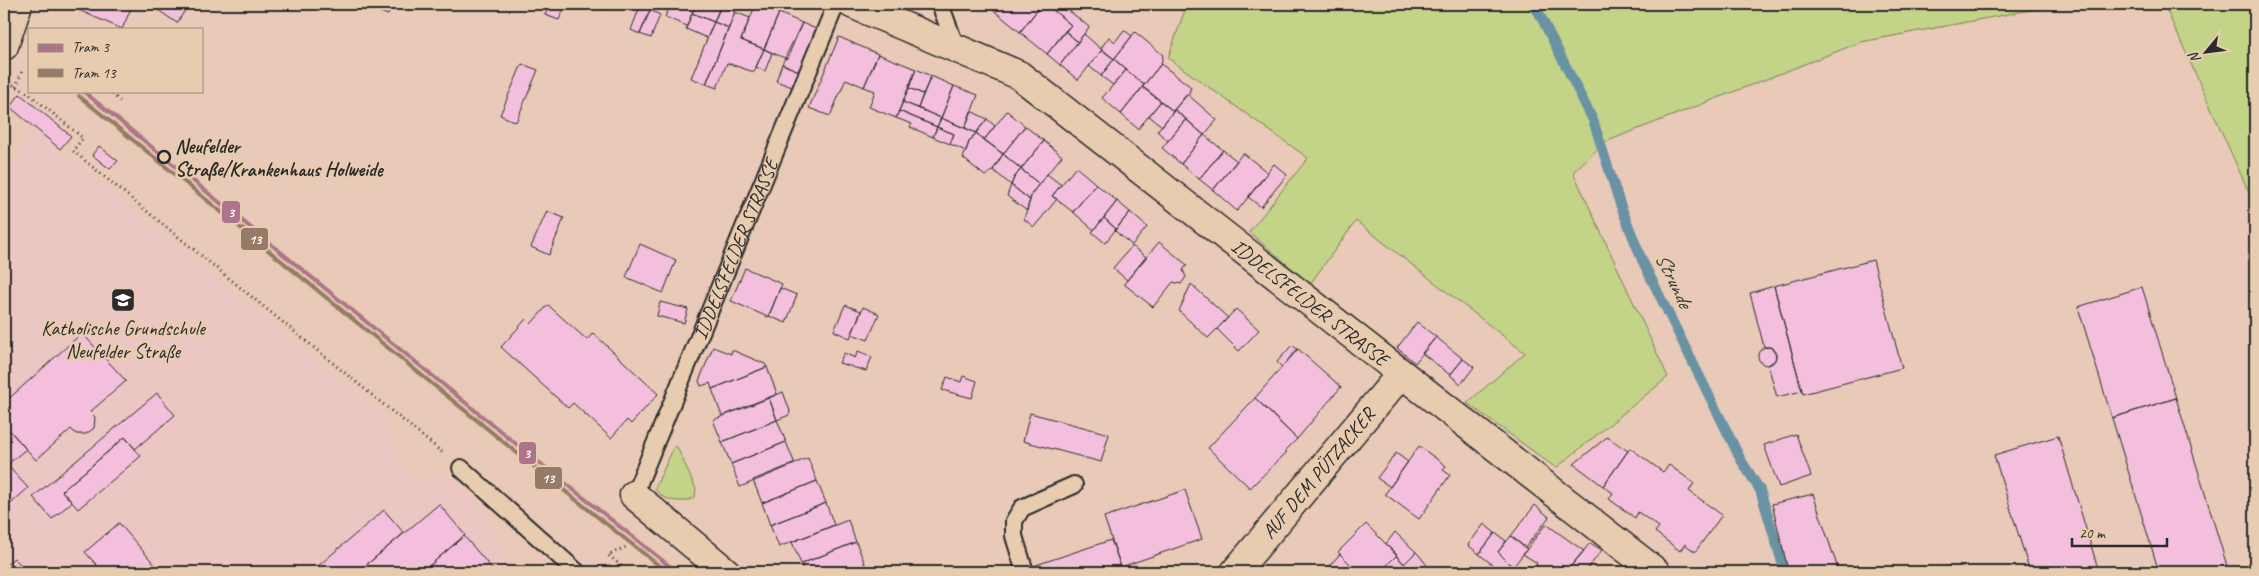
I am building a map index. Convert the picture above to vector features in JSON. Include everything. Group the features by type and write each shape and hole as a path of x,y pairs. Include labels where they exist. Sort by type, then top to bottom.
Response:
{"street":[{"path":"4,46 18,4"},
{"name":"IDDELSFELDER STRASSE","path":"852,4 1019,75 1656,572"},
{"name":"AUF DEM PÜTZACKER","path":"1236,572 1401,374"},
{"path":"634,495 726,572"}],"lane":[{"name":"IDDELSFELDER STRASSE","path":"634,495 836,4"},
{"path":"940,4 956,47"},
{"path":"461,468 577,572"},
{"path":"1025,572 1014,536 1014,521 1022,508 1074,485"}],"path":[{"path":"4,80 28,93 83,138 73,151 461,468"},
{"path":"109,92 120,101"},
{"path":"629,572 608,555 647,538"}],"shaded area":[{"name":"Katholische Grundschule Neufelder Straße","path":"33,128 383,415 396,452 394,456 414,484 446,474 470,492 516,572 53,572 42,557 25,572 4,572 4,185"}],"green space":[{"path":"1187,4 2062,4 1861,42 1605,142 1573,172 1668,377 1556,468 1467,403 1525,353 1356,221 1310,284 1249,232 1308,158 1168,58"},
{"path":"2164,4 2255,4 2255,195 2251,197"},
{"path":"674,447 677,447 696,489 695,497 685,501 667,499 655,488"}],"building":[{"path":"65,4 133,4 122,28"},
{"path":"162,4 182,4 187,7 177,23 158,10"},
{"path":"370,4 392,4 388,15 368,7"},
{"path":"550,4 566,4 559,20 545,15"},
{"path":"593,4 609,4 607,10"},
{"path":"641,4 653,4 640,34 631,30"},
{"path":"670,4 696,4 687,26 665,17"},
{"path":"696,4 721,4 714,22 692,13"},
{"path":"756,4 779,13 764,49 741,40"},
{"path":"997,4 1042,4 1020,32 992,9"},
{"path":"1042,4 1046,4 1071,25 1047,54 1020,32"},
{"path":"1046,4 1061,4 1089,27 1078,42 1065,31 1071,25"},
{"path":"721,6 735,12 729,28 714,22"},
{"path":"650,10 660,15 651,38 640,34"},
{"path":"735,12 750,18 741,40 764,49 754,72 727,63 717,88 706,84"},
{"path":"692,13 714,22 707,38 686,29"},
{"path":"779,13 802,23 787,59 764,49"},
{"path":"714,22 729,28 706,84 691,78"},
{"path":"802,23 816,29 799,71 782,64"},
{"path":"1124,30 1132,36 1114,59 1101,48 1109,37 1115,42"},
{"path":"1065,31 1078,42 1060,65 1047,54"},
{"path":"1135,32 1163,55 1161,64 1144,85 1114,59"},
{"path":"1084,34 1102,50 1078,80 1060,65"},
{"path":"839,37 878,54 864,87 846,79 830,116 809,108"},
{"path":"764,49 772,53 765,71 756,67"},
{"path":"1102,50 1114,59 1101,76 1089,66"},
{"path":"878,54 916,69 896,118 869,107 875,91 864,87"},
{"path":"1114,59 1126,70 1113,85 1101,76"},
{"path":"522,64 538,70 516,122 500,115"},
{"path":"782,64 799,71 792,87 776,81"},
{"path":"1161,64 1191,87 1189,93 1173,111 1142,87"},
{"path":"916,69 931,76 923,94 909,88"},
{"path":"1126,70 1144,85 1121,114 1102,98"},
{"path":"931,76 954,86 941,118 918,108"},
{"path":"954,86 978,95 965,128 941,118"},
{"path":"1143,87 1161,101 1138,129 1121,114"},
{"path":"909,88 923,94 918,108 903,102"},
{"path":"20,94 71,136 60,149 10,107"},
{"path":"1187,94 1217,120 1204,135 1175,110 1173,111"},
{"path":"1161,101 1173,111 1162,126 1149,116"},
{"path":"903,102 941,118 937,127 899,111"},
{"path":"1175,110 1186,119 1168,141 1157,131"},
{"path":"899,111 937,127 933,137 910,127 912,124 896,118"},
{"path":"971,111 987,119 976,133 965,128"},
{"path":"1007,111 1025,126 1003,154 984,140"},
{"path":"941,118 976,133 969,142 966,151 950,144 954,134 937,127"},
{"path":"987,119 995,126 984,140 976,133"},
{"path":"1186,119 1204,135 1181,164 1162,148"},
{"path":"1025,126 1044,141 1021,169 1003,154"},
{"path":"937,127 954,134 950,144 933,137"},
{"path":"976,133 1003,154 993,170 985,176 963,158 969,142"},
{"path":"1204,135 1223,150 1199,179 1181,164"},
{"path":"1044,141 1062,156 1039,184 1021,169"},
{"path":"99,146 118,161 110,169 92,155"},
{"path":"1223,150 1237,161 1213,190 1199,179"},
{"path":"1243,153 1268,173 1237,211 1213,190"},
{"path":"1003,154 1021,169 1011,185 993,170"},
{"path":"1274,164 1287,175 1261,207 1248,197"},
{"path":"1076,167 1096,184 1073,212 1052,196"},
{"path":"1021,169 1039,184 1032,193 1030,200 1011,185"},
{"path":"1047,174 1061,185 1052,196 1057,199 1034,227 1024,219 1032,193"},
{"path":"1096,184 1117,201 1094,230 1073,212"},
{"path":"1011,185 1030,200 1027,211 1007,196"},
{"path":"1117,201 1130,212 1116,229 1104,218"},
{"path":"547,211 564,218 549,255 531,247"},
{"path":"1130,212 1147,227 1132,245 1115,231"},
{"path":"1104,218 1116,229 1105,243 1092,232"},
{"path":"1159,242 1187,265 1183,270 1186,277 1181,284 1173,282 1153,307 1124,284"},
{"path":"640,244 676,260 663,293 626,277"},
{"path":"1132,246 1146,257 1127,280 1113,268"},
{"path":"1873,260 1902,368 1803,394 1774,286"},
{"path":"745,268 782,284 768,317 731,301"},
{"path":"1191,284 1228,318 1208,338 1179,311"},
{"path":"1774,286 1802,391 1777,397 1768,365 1775,360 1776,354 1771,347 1764,347 1750,293"},
{"path":"2142,287 2176,398 2112,418 2078,307"},
{"path":"780,288 797,295 786,323 769,316"},
{"path":"660,302 688,309 684,323 657,316"},
{"path":"548,305 587,340 593,333 658,394 631,424 627,420 611,438 573,403 568,408 501,347 526,319 531,324"},
{"path":"845,305 861,311 850,338 834,331"},
{"path":"863,307 879,314 868,340 852,334"},
{"path":"1236,309 1259,330 1239,351 1217,329"},
{"path":"1417,322 1436,337 1415,363 1397,348"},
{"path":"82,333 126,381 90,412 95,417 94,428 86,434 76,434 71,429 36,460 4,424 4,403"},
{"path":"1436,337 1463,359 1450,375 1422,353"},
{"path":"1292,345 1297,349 1282,367 1277,362"},
{"path":"713,347 731,354 732,350 765,364 767,367 712,389 710,383 701,386 699,381"},
{"path":"1767,347 1775,352 1776,356 1771,364 1767,365 1759,360 1758,356 1763,348"},
{"path":"1298,349 1341,387 1297,439 1255,398"},
{"path":"858,351 872,357 866,371 839,363 844,353 855,358"},
{"path":"1463,359 1474,367 1461,384 1450,375"},
{"path":"767,367 777,394 722,416 712,389"},
{"path":"963,376 977,381 972,398 942,390 947,377 961,382"},
{"path":"783,392 790,411 789,415 777,420 769,398"},
{"path":"157,393 175,415 135,449 125,437 62,491 72,502 52,519 33,497"},
{"path":"769,398 777,420 722,442 713,420"},
{"path":"1255,398 1297,439 1285,451 1287,452 1250,488 1208,448"},
{"path":"2176,398 2227,566 2206,572 2159,572 2112,418"},
{"path":"1030,413 1109,434 1101,462 1023,441"},
{"path":"777,420 786,442 731,464 722,442"},
{"path":"4,424 26,449 8,464 4,459"},
{"path":"1796,434 1811,476 1779,487 1764,445"},
{"path":"2058,436 2099,572 2030,572 1994,455"},
{"path":"125,437 141,456 78,509 62,491"},
{"path":"1607,437 1628,451 1603,486 1574,464"},
{"path":"786,442 795,464 740,487 731,464"},
{"path":"1419,446 1446,466 1443,470 1450,475 1419,519 1385,494"},
{"path":"1630,448 1663,472 1669,465 1694,483 1689,491 1722,515 1695,552 1685,544 1680,551 1655,532 1659,527 1638,512 1635,518 1609,499 1613,493 1603,486"},
{"path":"1396,453 1408,462 1390,487 1377,478"},
{"path":"808,458 817,481 762,503 753,480"},
{"path":"7,465 28,488 4,510 4,468"},
{"path":"817,481 826,503 770,525 762,503"},
{"path":"1185,490 1202,539 1121,567 1104,517"},
{"path":"1813,494 1839,572 1789,572 1788,570 1772,504"},
{"path":"826,503 834,525 779,547 770,525"},
{"path":"439,504 465,535 422,572 358,572"},
{"path":"1535,505 1549,517 1525,548 1511,536"},
{"path":"384,510 404,533 358,572 311,572"},
{"path":"848,520 856,542 801,564 792,542"},
{"path":"119,523 161,572 103,572 85,552"},
{"path":"1366,524 1397,555 1380,572 1358,572 1338,552"},
{"path":"1484,524 1495,533 1479,554 1468,545"},
{"path":"1546,524 1584,551 1566,572 1545,572 1536,565 1537,563 1523,554"},
{"path":"1395,532 1416,552 1404,564 1386,544"},
{"path":"1495,533 1506,541 1498,552 1513,567 1509,572 1502,572 1479,554"},
{"path":"464,536 495,572 422,572"},
{"path":"1511,536 1527,549 1513,567 1498,552"},
{"path":"1111,540 1123,572 1032,572 1030,567"},
{"path":"856,542 865,564 844,572 804,572 801,564"},
{"path":"1590,543 1602,550 1585,572 1566,572"},
{"path":"1416,552 1432,572 1413,572 1404,564"},
{"path":"1340,554 1358,572 1334,572 1336,570 1330,565"},
{"path":"1396,556 1410,569 1407,572 1380,572"},
{"path":"14,558 26,570 23,572 4,572 4,567"},
{"path":"865,564 869,572 844,572"}],"waterway":[{"name":"Strunde","path":"1531,4 1539,13 1593,120 1620,204 1642,260 1741,460 1760,490 1785,572"}],"tram line":[{"name":"3","path":"84,92 521,448 677,572"},
{"name":"13","path":"79,96 517,453 667,572"}],"place":[{"name":"Neufelder Straße/Krankenhaus Holweide","path":"164,157"},
{"name":"Katholische Grundschule Neufelder Straße","path":"123,300"}]}
